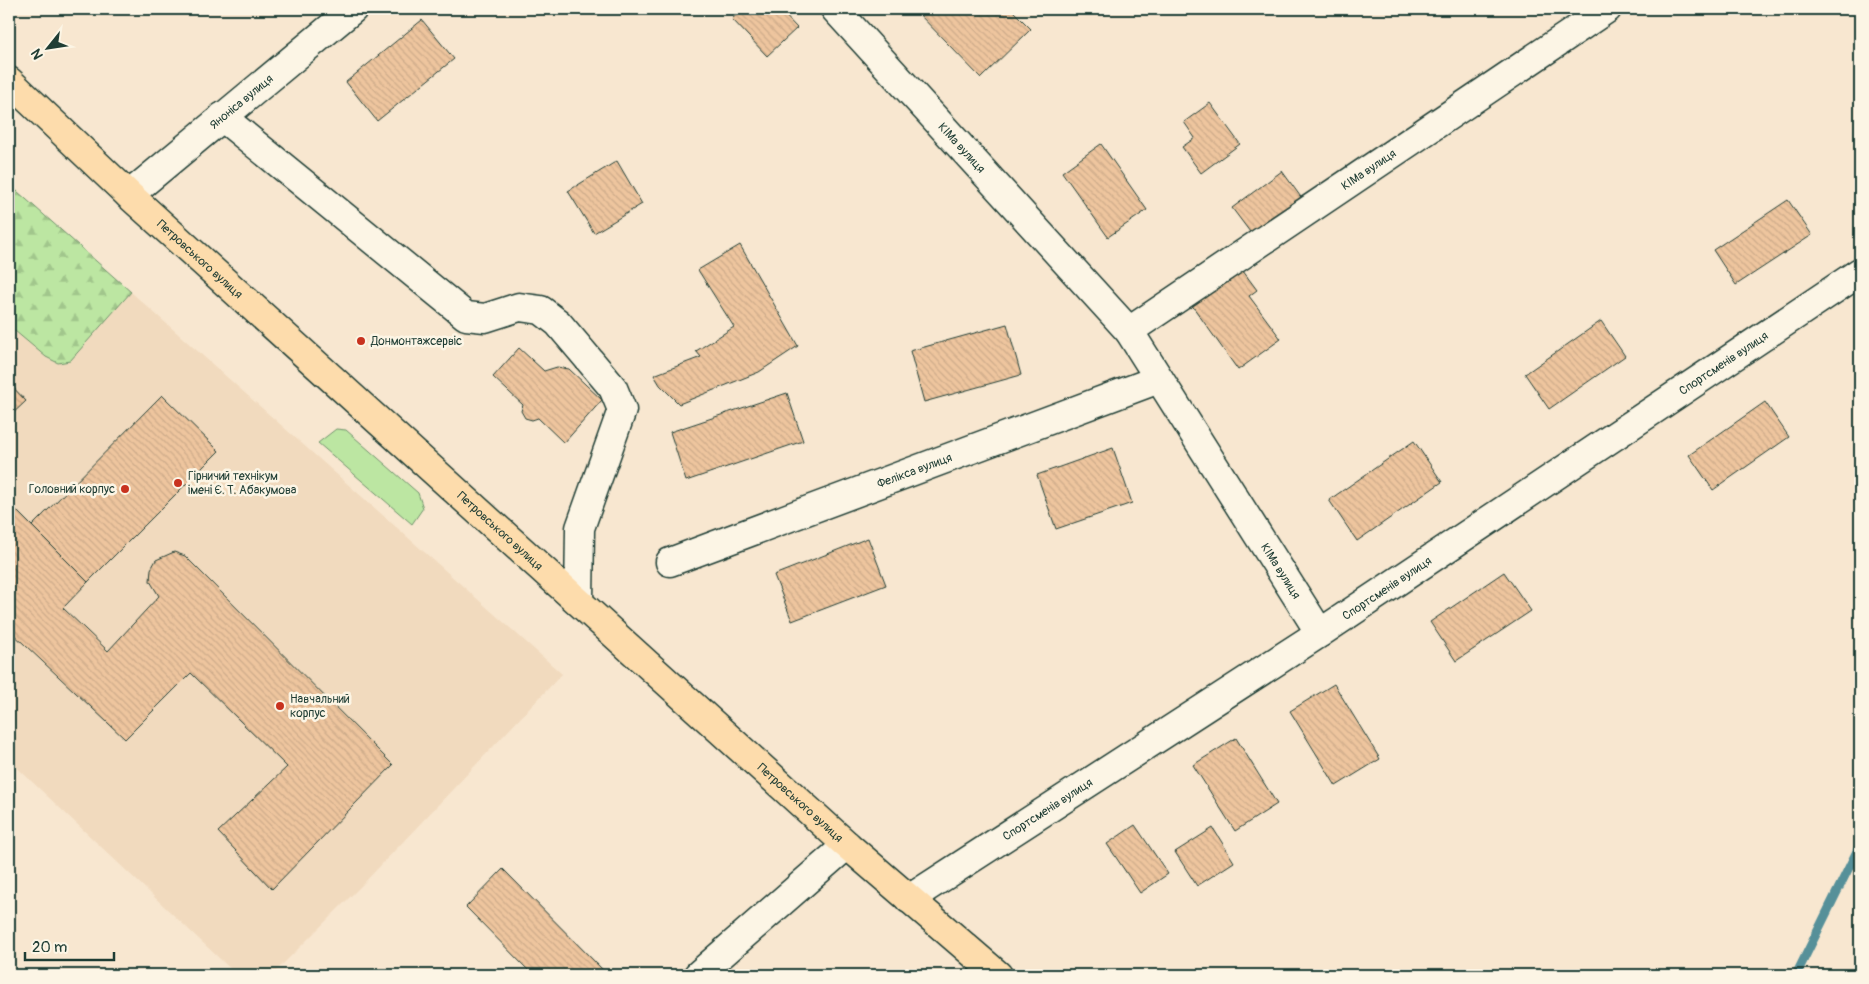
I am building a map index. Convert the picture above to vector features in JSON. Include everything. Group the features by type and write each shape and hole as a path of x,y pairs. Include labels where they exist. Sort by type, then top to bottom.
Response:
{"main road":[{"name":"Петровського вулиця","path":"9,81 129,195 847,845 998,975"}],"street":[{"name":"Яноніса вулиця","path":"129,195 353,9"},
{"name":"КІМа вулиця","path":"835,9 1130,331 1320,633"},
{"name":"КІМа вулиця","path":"1130,331 1608,9"},
{"path":"222,117 466,316 485,318 519,307 542,310 558,323 613,388 622,410 580,528 579,601"},
{"name":"Спортсменів вулиця","path":"909,899 1320,633 1860,272"},
{"name":"Фелікса вулиця","path":"670,562 1159,379"},
{"path":"698,975 847,845"}],"shaded area":[{"name":"Гірничий технікум імені Є. Т. Абакумова","path":"9,184 562,674 363,884 272,975 237,975 9,760"}],"green space":[{"path":"9,184 131,292 70,361 58,363 46,357 9,326"},
{"path":"336,429 346,430 418,493 423,508 412,524 318,443"}],"building":[{"path":"743,9 779,9 797,28 767,56 732,19"},
{"path":"914,9 1011,9 1031,29 981,78"},
{"path":"422,20 454,59 377,121 346,82"},
{"path":"1210,103 1240,144 1201,173 1182,147 1195,138 1184,122"},
{"path":"1101,144 1147,210 1108,237 1062,172"},
{"path":"617,161 642,204 594,233 568,191"},
{"path":"1282,171 1303,200 1253,236 1232,208"},
{"path":"1788,200 1812,235 1736,285 1713,250"},
{"path":"740,245 798,346 759,372 679,404 660,385 654,375 701,357 696,351 734,327 698,270"},
{"path":"1240,267 1257,290 1249,296 1281,339 1238,370 1191,304"},
{"path":"1601,321 1625,356 1549,409 1525,374"},
{"path":"1007,324 1021,375 924,402 910,351"},
{"path":"519,348 544,371 557,367 569,369 602,400 564,443 538,418 532,420 525,418 521,411 523,405 493,377"},
{"path":"9,383 26,401 9,417"},
{"path":"787,393 803,441 686,481 670,432"},
{"name":"Головний корпус","path":"162,395 219,451 88,582 32,526"},
{"path":"1765,402 1789,437 1713,490 1689,455"},
{"path":"1414,441 1442,482 1357,541 1329,500"},
{"path":"1113,448 1132,503 1056,529 1037,475"},
{"name":"Навчальний корпус","path":"9,503 88,582 63,608 108,651 159,596 150,581 151,569 156,560 174,552 185,556 393,765 272,889 218,832 287,767 191,673 125,739 9,630"},
{"path":"868,538 886,585 792,621 774,575"},
{"path":"1504,572 1531,611 1456,661 1430,622"},
{"path":"1334,684 1380,759 1336,786 1290,711"},
{"path":"1236,738 1277,804 1235,831 1193,765"},
{"path":"1135,825 1168,874 1140,893 1107,844"},
{"path":"1213,828 1234,862 1197,886 1175,852"},
{"path":"503,869 608,975 533,975 466,907"}],"waterway":[{"path":"1796,975 1860,845"}],"place":[{"name":"Донмонтажсервіс","path":"361,341"},
{"name":"Гірничий технікум імені Є. Т. Абакумова","path":"178,483"},
{"name":"Головний корпус","path":"125,489"},
{"name":"Навчальний корпус","path":"280,706"}]}
